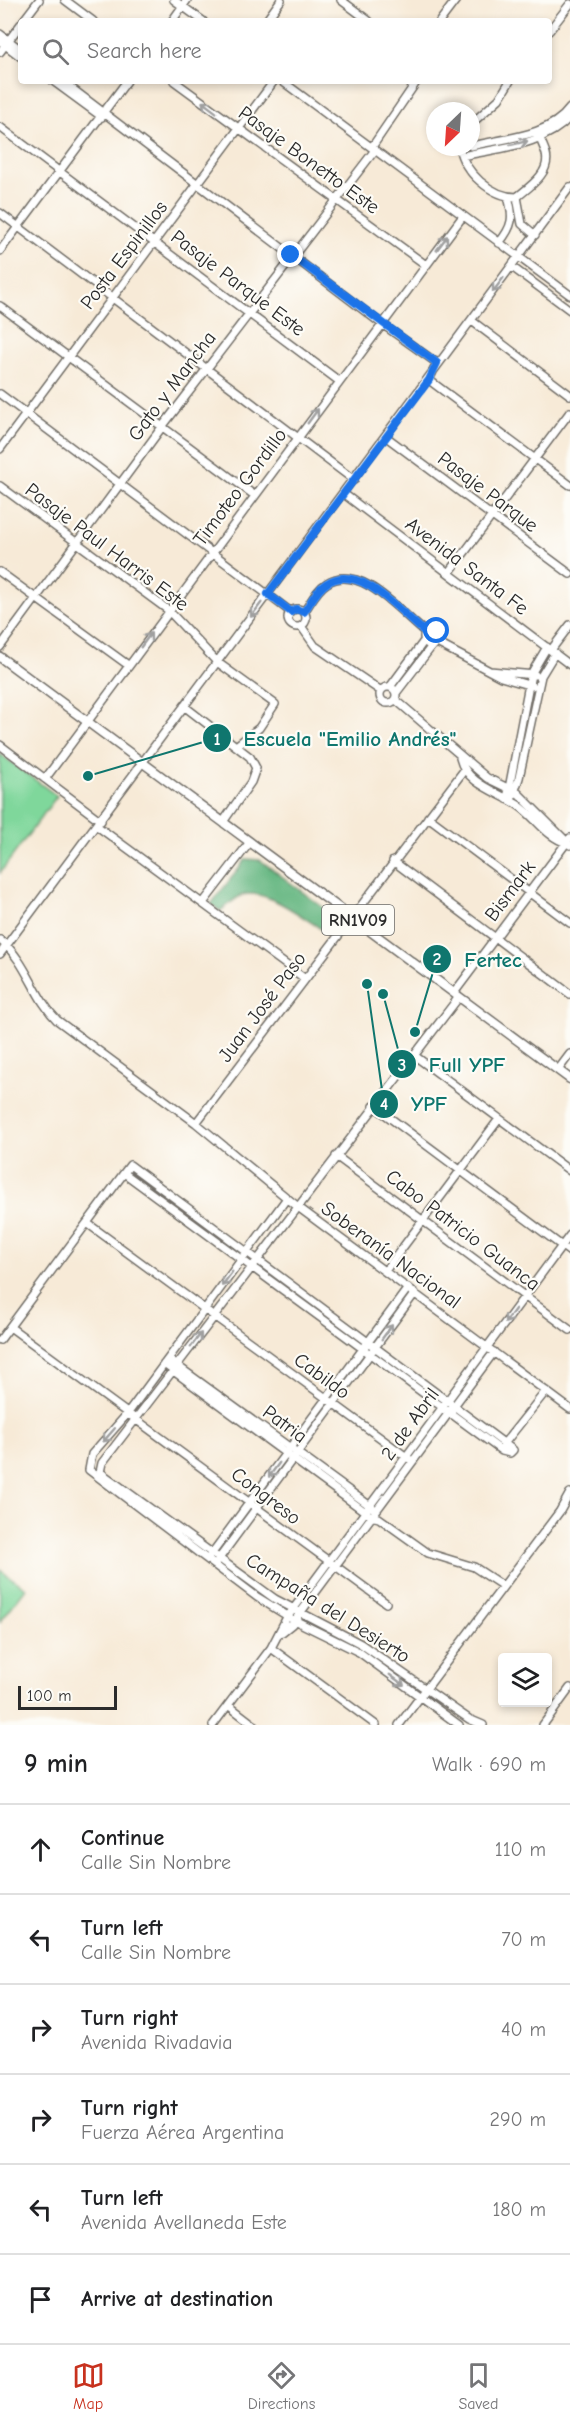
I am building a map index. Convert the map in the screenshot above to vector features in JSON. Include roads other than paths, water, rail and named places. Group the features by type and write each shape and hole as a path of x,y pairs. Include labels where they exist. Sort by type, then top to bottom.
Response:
{"main road":[{"name":"RN1V09","path":"0,657 570,1079"}],"street":[{"path":"25,18 39,0"},
{"path":"65,0 89,18"},
{"path":"174,0 185,3 200,18"},
{"path":"268,18 281,0"},
{"path":"341,0 365,18"},
{"path":"442,18 456,0"},
{"path":"173,18 185,3"},
{"path":"552,27 570,4"},
{"path":"0,52 18,27"},
{"path":"0,34 18,54"},
{"path":"57,84 198,184 437,363 429,380"},
{"path":"66,84 105,116"},
{"path":"0,250 59,171 105,116 125,84"},
{"name":"Pasaje Bonetto Este","path":"178,84 426,266"},
{"name":"Posta Espinillos","path":"0,449 272,84"},
{"path":"286,84 570,295"},
{"name":"Gato y Mancha","path":"0,647 291,255 296,255 337,201 415,84"},
{"path":"480,116 499,99 508,84"},
{"path":"480,145 538,135 562,119 570,108"},
{"path":"480,151 561,127 570,117"},
{"name":"Pasaje Parque Este","path":"0,127 339,381"},
{"path":"462,156 482,183 496,195 517,197 547,166 547,156 538,135"},
{"path":"0,954 429,380 570,187"},
{"path":"499,243 512,223 513,214 508,197"},
{"path":"517,197 522,224 535,235"},
{"path":"0,213 354,480"},
{"name":"Timoteo Gordillo","path":"45,779 168,610 463,216"},
{"path":"512,267 570,310"},
{"path":"0,306 254,495"},
{"path":"472,321 570,395"},
{"path":"429,380 570,485"},
{"path":"0,394 291,612"},
{"path":"449,573 570,412"},
{"name":"Pasaje Parque","path":"386,436 570,574"},
{"name":"Pasaje Paul Harris Este","path":"0,486 168,610 217,662 275,704 259,728 236,746"},
{"name":"Avenida Santa Fe","path":"344,494 570,665"},
{"path":"0,572 128,665"},
{"path":"304,612 327,583 348,577 368,584 425,632 431,643 501,678 537,687"},
{"path":"291,612 299,609 304,612 306,620 301,626"},
{"path":"291,612 290,623 301,626 315,646 381,692 394,693 460,758 497,785 512,790 569,842"},
{"path":"512,790 531,674 570,625"},
{"path":"381,692 383,702 391,703 394,693 431,643 440,636 437,631 430,629 425,632"},
{"path":"509,800 537,687 551,650"},
{"path":"490,671 531,674 540,677"},
{"path":"184,706 250,757 256,768 251,782 223,822"},
{"path":"0,746 304,978"},
{"path":"460,758 465,769 481,785 509,800 558,840 569,842"},
{"name":"Juan José Paso","path":"196,1124 304,978 465,769"},
{"path":"428,817 570,923"},
{"path":"203,903 250,842"},
{"name":"Bismark","path":"100,1472 102,1463 138,1420 374,1106 415,1056 496,938 569,842"},
{"path":"393,861 570,994"},
{"name":"Soberanía Nacional","path":"0,940 17,955 46,1010 57,1020 196,1124 298,1208 385,1270 570,1409"},
{"path":"558,1070 570,1054"},
{"path":"415,1056 570,1171"},
{"path":"374,1106 570,1252"},
{"path":"385,1270 499,1119"},
{"name":"Cabo Patricio Guanca","path":"336,1156 570,1330"},
{"path":"0,1340 130,1166 247,1252 365,1346"},
{"path":"124,1173 241,1260 372,1351 501,1446 546,1391"},
{"path":"128,1413 287,1198"},
{"name":"Cabildo","path":"87,1223 409,1459"},
{"name":"2 de Abril","path":"213,1725 491,1349 524,1296 570,1235"},
{"path":"210,1556 408,1288"},
{"path":"217,1562 415,1293"},
{"name":"Congreso","path":"10,1327 386,1603"},
{"name":"Patria","path":"166,1361 428,1552 474,1567 503,1586"},
{"name":"Campaña del Desierto","path":"128,1413 92,1454 89,1470 210,1556"},
{"name":"Campaña del Desierto","path":"100,1472 217,1562 294,1615 359,1652 460,1725"},
{"path":"399,1725 570,1493"},
{"name":"Campaña del Desierto","path":"294,1615 362,1644 469,1719 483,1725"},
{"path":"271,1648 376,1725"},
{"path":"543,1725 570,1688"},
{"path":"228,1706 254,1725"},
{"path":"460,1725 469,1719"}],"place":[{"name":"Escuela \"Emilio Andrés\"","path":"88,776"},
{"name":"YPF","path":"367,984"},
{"name":"Full YPF","path":"383,994"},
{"name":"Fertec","path":"415,1032"}]}
